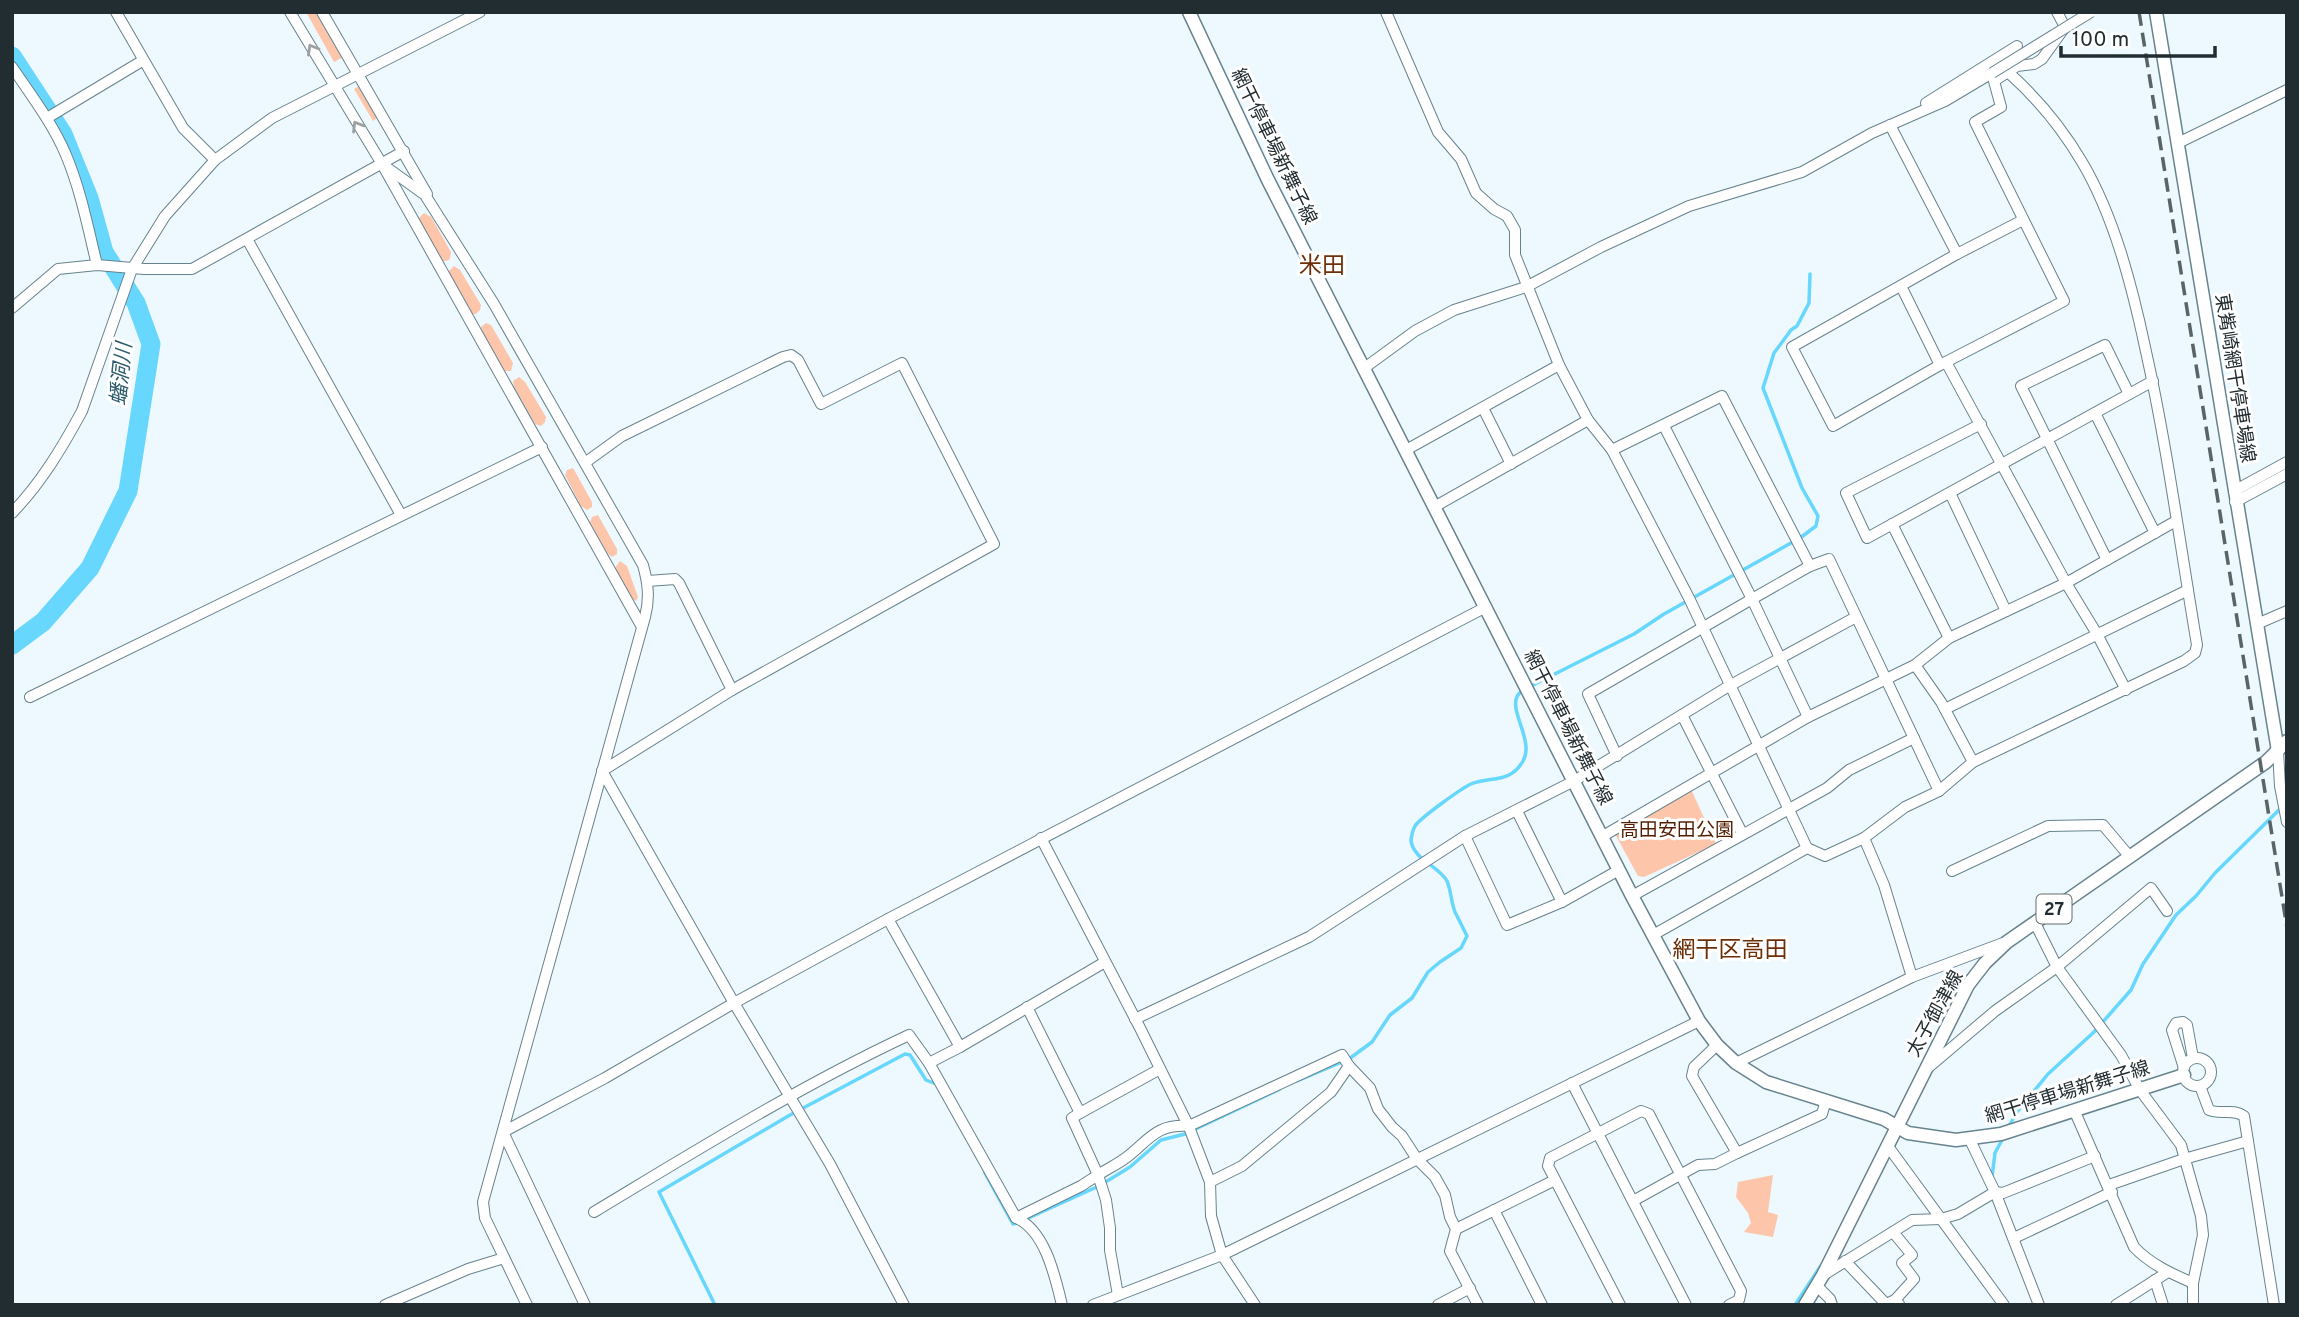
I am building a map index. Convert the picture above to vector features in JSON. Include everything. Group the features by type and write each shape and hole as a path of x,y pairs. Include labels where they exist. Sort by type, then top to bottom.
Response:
{"main road":[{"name":"網干停車場新舞子線","path":"1189,12 1268,180 1632,896 1699,1021 1717,1045 1736,1063 1766,1082 1884,1119 1908,1133 1943,1140 1970,1140 2028,1128 2184,1072"},
{"name":"東觜崎網干停車場線","path":"2156,12 2235,496 2282,746"},
{"name":"太子御津線","path":"1805,1305 1820,1281 1968,985 1985,964 2007,942 2260,766 2282,746"}],"street":[{"path":"116,12 183,128 215,160"},
{"path":"290,12 382,164 642,627"},
{"path":"322,12 404,151 440,219"},
{"path":"12,513 51,464 82,411 132,269 165,216 215,160 272,118 480,12"},
{"path":"1386,12 1438,132 1461,159 1476,193 1494,209 1507,216 1515,230 1515,255 1559,365 1588,420 1612,450 1704,629 1807,848 1825,856 1864,838 1905,807 1939,791 1972,762 2126,690 2195,653 2197,645 2153,381 2136,306 2100,199 2083,163 2052,116 2009,73"},
{"path":"2023,220 1792,347 1833,426 1943,364 2064,301 1975,122 2001,107 1994,81 2017,66 2042,60 2065,27 2057,12"},
{"path":"1363,369 1415,331 1454,310 1526,287 1601,247 1689,206 1802,173 1890,125 1945,101 2091,12"},
{"path":"1890,125 1897,117 1934,98 2017,46"},
{"path":"47,118 142,61"},
{"path":"12,67 47,118 65,153 79,190 97,265"},
{"path":"2178,144 2287,90"},
{"path":"1890,125 1957,254"},
{"path":"12,308 58,269 97,265 132,269 192,269 404,151"},
{"path":"382,164 425,195 494,303 586,462 643,565 648,581 648,607 485,1190 482,1210 527,1305"},
{"path":"247,239 401,515"},
{"path":"1901,286 1943,364 1981,424 2126,690"},
{"path":"2107,560 2021,386 2105,345 2129,394"},
{"path":"586,462 622,436 783,357 791,355 798,360 821,404 902,363 994,544 732,690 602,771"},
{"path":"1406,450 1559,365"},
{"path":"1981,424 1846,494 1867,538 2153,381"},
{"path":"1612,450 1722,396 1810,566"},
{"path":"1483,408 1511,464"},
{"path":"2095,414 2155,533"},
{"path":"1434,507 1588,420"},
{"path":"1664,426 1752,599 1808,717"},
{"path":"30,697 542,447"},
{"path":"2235,496 2287,462"},
{"path":"2235,496 2287,474"},
{"path":"1950,493 2006,611"},
{"path":"1603,836 1808,717 1915,665 1949,638 2066,583 2176,521"},
{"path":"1892,524 1949,638"},
{"path":"1617,756 1588,694 1810,566 1829,559 1939,791"},
{"path":"648,581 675,579 679,583 732,690"},
{"path":"1945,709 2188,590"},
{"path":"503,1132 605,1078 734,1003 888,919 1486,607"},
{"path":"2257,624 2287,611"},
{"path":"1136,1019 1309,937 1465,836 1574,781 1729,685 1856,617"},
{"path":"1915,665 1945,709 1972,762"},
{"path":"1682,715 1742,834"},
{"path":"1632,896 1827,788 1849,770 1914,738"},
{"path":"2282,746 2280,786 2287,822"},
{"path":"602,771 734,1003 855,1207 904,1305"},
{"path":"1517,811 1562,902"},
{"path":"1952,871 2048,826 2103,825 2130,857"},
{"path":"1465,836 1507,925 1562,902 1619,870"},
{"path":"1041,838 1189,1126 1210,1182 1211,1216 1222,1255 1255,1305"},
{"path":"1864,838 1884,885 1912,977"},
{"path":"1653,934 1807,848"},
{"path":"1923,1072 1995,1010 2057,967 2151,888 2167,911"},
{"path":"888,919 960,1047"},
{"path":"2035,923 2057,967 2121,1055 2140,1090 2176,1137 2201,1216 2203,1235 2193,1283 2193,1305"},
{"path":"1736,1063 1912,977 2007,942"},
{"path":"929,1063 1105,962"},
{"path":"1027,1007 1080,1113"},
{"path":"1093,1305 1222,1255 1699,1021"},
{"path":"2184,1072 2193,1058 2188,1027 2183,1022 2176,1023 2172,1030 2184,1072 2192,1085 2200,1086 2208,1082 2211,1068 2206,1060 2193,1058"},
{"path":"594,1212 789,1096 909,1035 929,1063 1016,1218 1026,1222 1042,1244 1056,1279 1062,1305"},
{"path":"1717,1045 1694,1067 1692,1076 1737,1153"},
{"path":"1016,1218 1098,1176 1126,1158 1161,1128 1189,1126 1342,1055 1370,1088 1378,1109 1435,1177 1445,1195 1456,1229 1450,1251 1478,1305"},
{"path":"1210,1182 1242,1166 1331,1092 1347,1062"},
{"path":"1118,1295 1103,1191 1072,1118 1160,1069"},
{"path":"1572,1083 1686,1305"},
{"path":"2200,1086 2209,1110 2216,1113 2234,1111 2244,1116 2274,1305"},
{"path":"1633,1201 1698,1166 1715,1164 1822,1114 1826,1100"},
{"path":"1619,1305 1548,1166 1550,1158 1641,1111 1649,1114 1741,1291 1739,1300 1729,1305"},
{"path":"2075,1112 2134,1247 2141,1255 2168,1272 2193,1283"},
{"path":"503,1132 584,1305"},
{"path":"1970,1140 2014,1238 2039,1305"},
{"path":"2014,1238 2110,1189 2184,1159 2248,1141"},
{"path":"1886,1145 2004,1305"},
{"path":"1992,1186 2003,1193 2095,1156"},
{"path":"1456,1229 1555,1180"},
{"path":"1832,1305 1820,1281 1845,1261 1912,1220 1958,1214 1992,1186"},
{"path":"1494,1210 1542,1305"},
{"path":"1845,1261 1886,1304 1897,1302 1914,1279 1902,1263 1912,1255 1892,1232"},
{"path":"385,1305 468,1269 504,1258"},
{"path":"2116,1305 2168,1272"},
{"path":"2155,1280 2163,1305"},
{"path":"1438,1305 1470,1288"}],"green space":[{"path":"306,12 323,12 347,55 334,62"},
{"path":"361,85 379,117 373,121 354,89"},
{"path":"424,213 431,217 451,252 450,259 441,261 418,219"},
{"path":"454,266 460,270 481,305 476,314 471,314 448,272"},
{"path":"486,323 491,325 513,363 511,371 504,371 482,333 481,327"},
{"path":"519,377 525,382 546,417 541,426 535,424 514,387 513,381"},
{"path":"573,468 592,502 592,507 587,510 581,506 565,475 567,470"},
{"path":"598,515 617,549 617,554 612,557 607,553 590,522 592,517"},
{"path":"620,561 627,566 638,597 636,601 631,599 615,568"},
{"name":"高田安田公園","path":"1690,787 1716,844 1644,877 1638,876 1615,834"},
{"path":"1773,1175 1768,1212 1778,1215 1773,1237 1744,1232 1751,1223 1748,1213 1736,1197 1738,1182"}],"waterway":[{"name":"蟠洞川","path":"12,56 63,134 89,198 104,252 136,303 151,344 128,491 90,568 43,622 12,645"},
{"path":"1529,687 1634,634 1664,614 1800,538 1816,526 1818,516 1802,488 1763,388 1774,353 1797,326 1809,303 1810,274"},
{"path":"1297,1081 1349,1059 1372,1042 1390,1015 1412,998 1428,972 1461,948 1467,936 1455,912 1447,881 1413,848 1412,833 1425,817 1466,787 1506,776 1518,768 1526,752 1516,704 1522,691"},
{"path":"2008,1128 2017,1112 2048,1074 2094,1032 2131,990 2143,964 2176,915 2283,806"},
{"path":"715,1305 659,1192 790,1115 905,1054 910,1055 926,1080 936,1084"},
{"path":"1024,1220 1099,1186 1130,1167 1161,1140 1185,1134 1280,1089"},
{"path":"1992,1177 1995,1153 2003,1138"},
{"path":"985,1173 1013,1224 1017,1223"},
{"path":"1795,1305 1820,1267 1824,1266"}],"railway":[{"path":"2139,12 2287,928"}],"district":[{"name":"米田","path":"1322,265"},
{"name":"網干区高田","path":"1730,949"}]}
